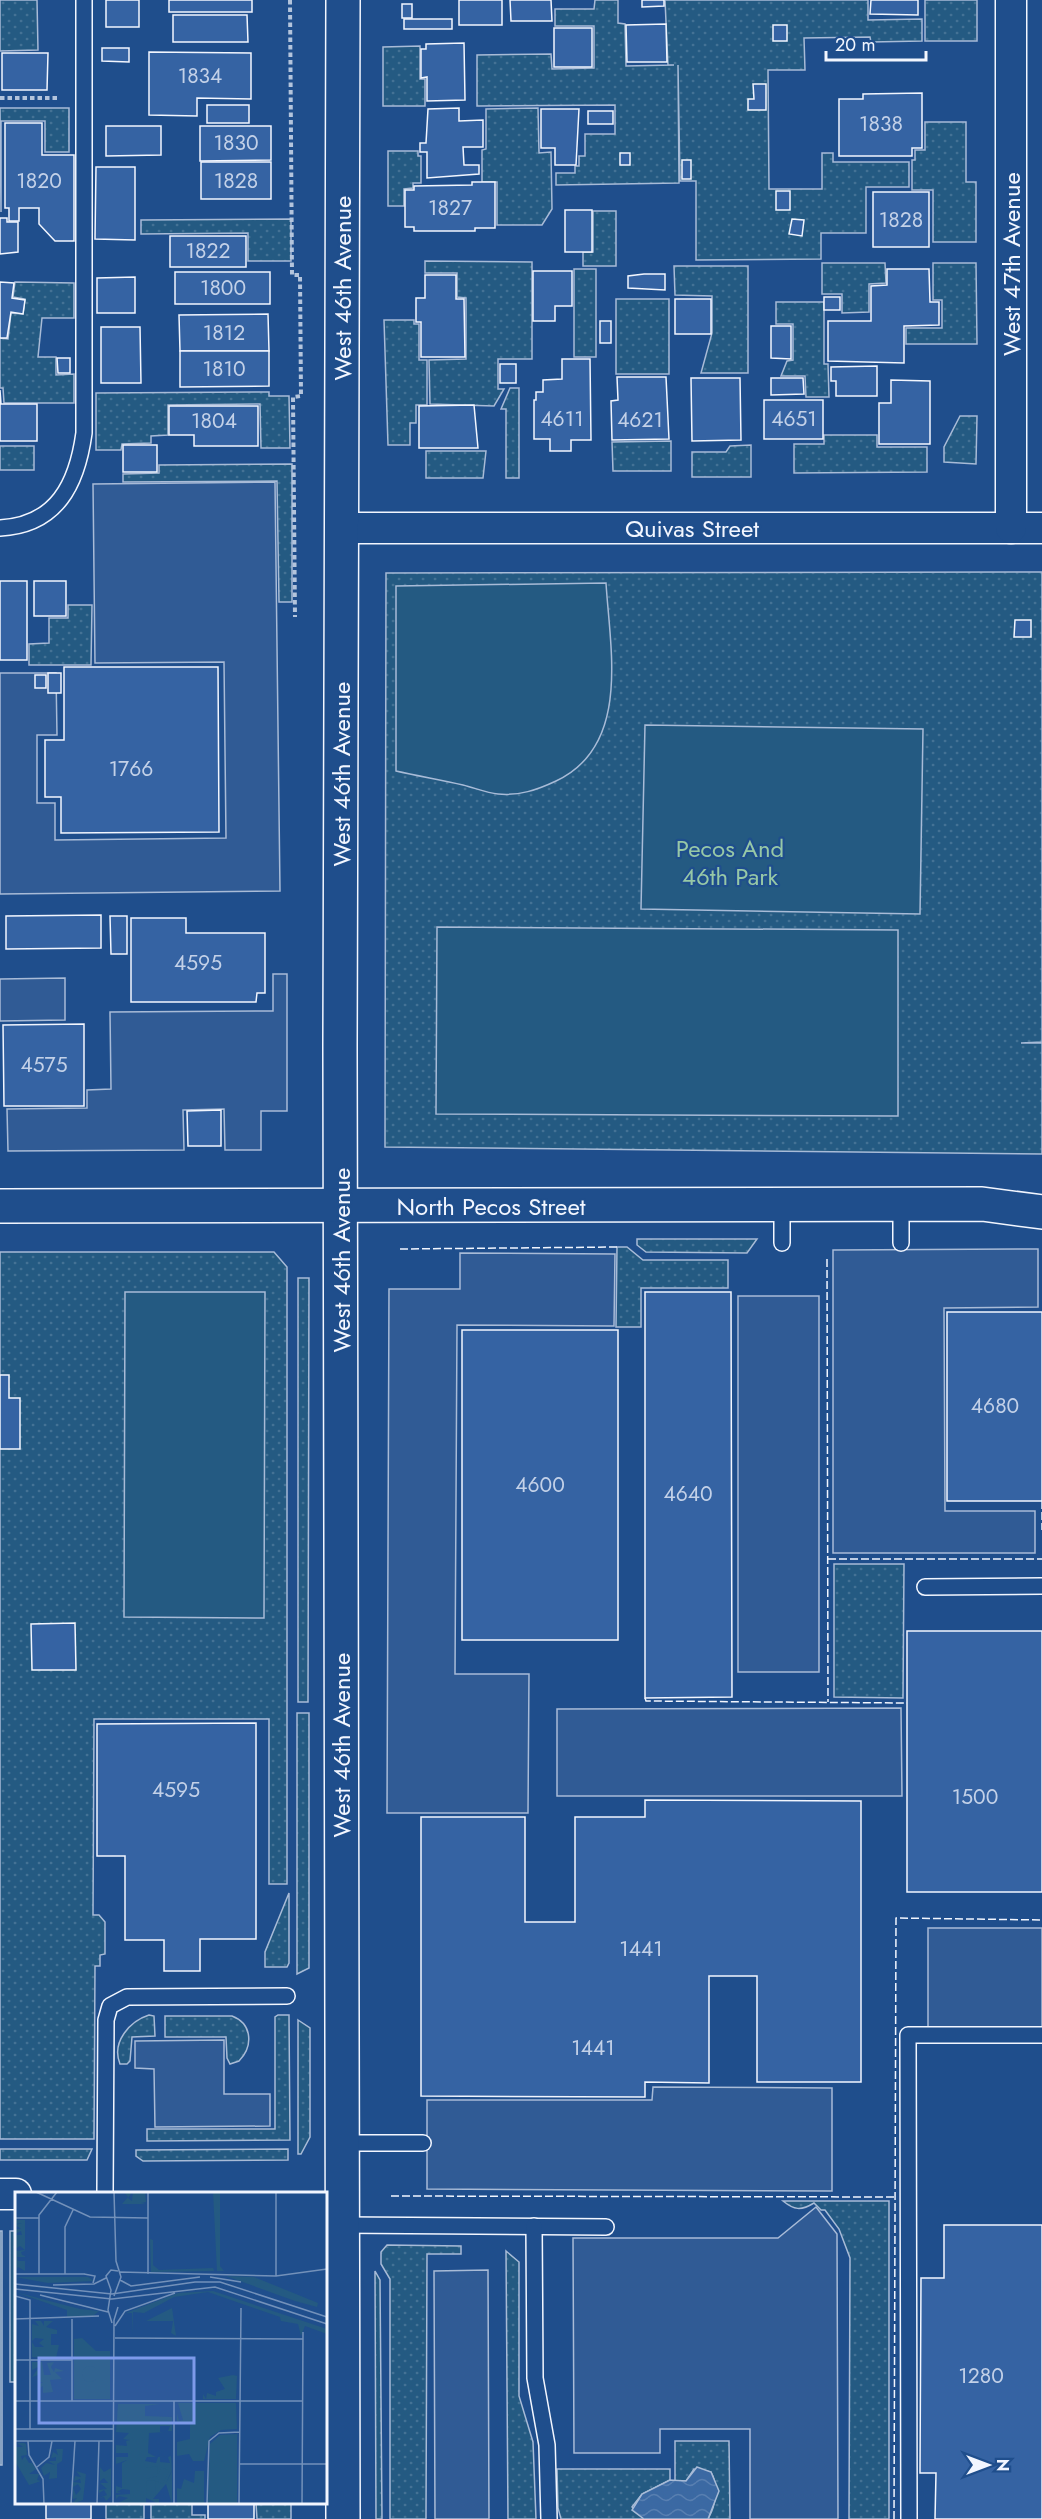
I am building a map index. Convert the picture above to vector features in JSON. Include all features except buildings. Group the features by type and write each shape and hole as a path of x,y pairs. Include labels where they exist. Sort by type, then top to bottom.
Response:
{"street":[{"name":"West 46th Avenue","path":"343,2519 336,2205 342,2143 341,1205 344,0"},
{"name":"West 47th Avenue","path":"1011,0 1011,528"},
{"name":"Quivas Street","path":"342,528 1042,528"},
{"name":"North Pecos Street","path":"982,1204 1042,1191"},
{"name":"North Pecos Street","path":"0,1206 982,1204 1042,1212"}],"lane":[{"path":"0,528 19,527 42,517 67,491 80,465 84,433 84,0"},
{"path":"782,1204 782,1243"},
{"path":"901,1204 901,1243"},
{"path":"925,1587 1042,1586"},
{"path":"105,2192 106,2020 110,2006 115,2001 127,1997 287,1996"},
{"path":"909,2519 908,2035 1042,2035"},
{"path":"342,2143 423,2143"},
{"path":"336,2205 534,2226 606,2227"},
{"path":"534,2226 535,2378 547,2445 549,2519"}],"path":[{"path":"290,0 292,275 300,275 301,396 293,397 295,617"},
{"path":"0,98 84,99"}],"green space":[{"path":"0,0 37,0 38,50 0,51"},
{"path":"595,0 618,0 618,23 625,24 626,66 674,65 668,65 665,0 868,0 868,20 922,19 922,41 871,42 870,37 804,38 805,70 768,70 769,189 822,189 822,153 833,153 833,162 909,162 909,187 866,187 866,233 821,233 821,259 696,260 696,181 680,181 678,65 679,183 556,185 556,173 575,173 575,166 579,166 579,156 585,156 585,134 615,134 615,105 477,106 477,55 551,54 552,69 594,68 594,26 555,26 555,9 594,9"},
{"path":"925,0 977,0 977,41 925,41"},
{"path":"420,46 420,79 425,79 425,106 383,106 383,47"},
{"path":"0,108 69,108 69,152 45,152 45,121 1,121 1,212"},
{"path":"538,108 539,153 551,152 552,209 542,225 497,225 497,182 482,182 482,150 486,149 486,109"},
{"path":"925,122 966,122 966,182 976,182 976,242 933,242 933,190 912,190 912,160 915,160 915,150 925,150"},
{"path":"388,151 418,151 418,156 421,156 421,183 413,183 413,188 404,189 404,206 388,206"},
{"path":"593,211 616,211 616,266 583,266 583,252 593,252"},
{"path":"291,219 291,261 248,261 248,233 141,234 141,220"},
{"path":"425,261 532,262 532,359 498,359 498,389 504,389 494,406 430,404 429,360 466,359 466,298 457,297 457,273 425,273"},
{"path":"822,263 885,263 886,283 869,284 869,312 842,313 842,294 822,294"},
{"path":"933,263 976,263 977,344 906,344 906,328 942,328 942,300 933,300"},
{"path":"674,266 748,266 748,373 701,373 712,333 712,296 675,295"},
{"path":"574,269 596,269 596,357 574,357"},
{"path":"15,282 74,283 74,318 42,318 38,357 56,357 56,375 74,374 74,403 4,403 3,388 0,388 0,338 8,339 11,313 23,314 25,299 13,297"},
{"path":"616,299 669,299 669,374 616,374"},
{"path":"776,302 824,302 824,364 828,364 829,397 806,397 805,376 781,376 787,361 793,360 793,324 776,324"},
{"path":"384,320 414,320 414,324 419,324 419,360 427,360 427,405 416,405 416,423 410,423 410,445 388,445"},
{"path":"510,388 519,388 519,478 506,478 506,409 501,409"},
{"path":"269,392 269,396 289,396 290,448 261,448 260,404 168,405 168,435 151,436 151,443 122,444 121,450 96,450 96,393"},
{"path":"960,416 977,416 976,464 944,462 944,447"},
{"path":"824,435 877,435 877,447 927,447 927,472 794,473 794,444 824,444"},
{"path":"671,441 671,471 613,471 612,442"},
{"path":"751,445 751,477 692,477 692,452 726,452 730,446"},
{"path":"0,446 34,446 34,470 0,470"},
{"path":"426,451 486,451 483,478 426,478"},
{"path":"292,464 292,602 279,602 277,481 123,482 123,474 159,473 159,465"},
{"name":"Pecos And 46th Park","path":"1042,572 1042,1042 1021,1043 1042,1043 1042,1154 385,1147 386,573"},
{"path":"606,583 612,665 611,694 606,720 596,745 580,765 556,781 542,787 528,792 506,794 490,793 396,771 396,586"},
{"path":"68,605 92,605 91,665 29,665 29,644 49,643 49,618 68,618"},
{"path":"645,725 923,729 920,914 641,909"},
{"path":"437,927 898,930 898,1116 436,1114"},
{"path":"637,1239 757,1239 747,1253 646,1252 637,1245"},
{"path":"617,1247 627,1247 643,1260 728,1260 728,1288 641,1288 641,1327 616,1327"},
{"path":"0,1252 274,1252 287,1267 287,1884 269,1884 269,1719 94,1719 93,1915 99,1915 105,1922 105,1954 100,1955 100,1966 95,1966 94,2139 0,2139"},
{"path":"298,1278 309,1278 308,1702 298,1702"},
{"path":"125,1292 265,1292 264,1618 124,1617"},
{"path":"834,1564 904,1564 903,1698 834,1697"},
{"path":"297,1713 309,1713 309,1968 297,1974"},
{"path":"289,1893 289,1963 287,1967 265,1967 265,1952"},
{"path":"149,2015 154,2016 155,2036 132,2037 130,2061 127,2064 120,2064 118,2048 120,2040 129,2027"},
{"path":"289,2015 290,2140 147,2141 147,2129 275,2129 275,2017"},
{"path":"165,2016 232,2016 244,2024 247,2030 249,2036 247,2049 239,2061 230,2064 227,2058 226,2037 165,2037"},
{"path":"298,2020 310,2028 310,2137 301,2154 298,2154"},
{"path":"0,2149 92,2149 87,2160 0,2160"},
{"path":"288,2149 288,2160 143,2161 136,2156 136,2150"},
{"path":"783,2201 889,2201 889,2519 849,2519 850,2258 839,2229 825,2210 821,2210 814,2203 798,2208"},
{"path":"0,2231 2,2231 2,2465 0,2465"},
{"path":"10,2231 15,2231 15,2382 10,2382"},
{"path":"387,2245 461,2246 461,2254 427,2254 426,2519 390,2519 390,2279 381,2264 381,2252"},
{"path":"506,2251 519,2262 519,2396 533,2442 536,2519 508,2519"},
{"path":"375,2271 380,2280 382,2519 376,2519"},
{"path":"675,2441 729,2441 730,2519 708,2519 716,2496 711,2472 694,2469 686,2481 675,2481"},
{"path":"557,2469 670,2469 670,2480 642,2494 632,2507 644,2519 561,2519 558,2508"},
{"path":"106,2504 144,2504 144,2519 106,2519"},
{"path":"151,2504 192,2504 192,2515 205,2515 205,2519 151,2519"},
{"path":"256,2504 291,2504 291,2519 257,2519"}],"shaded area":[{"path":"275,482 280,891 0,894 0,673 56,673 57,735 37,735 37,803 55,803 55,840 226,838 224,662 95,663 93,484"},
{"path":"273,974 287,974 287,1111 261,1111 261,1150 225,1150 224,1109 183,1110 184,1150 8,1151 7,1109 87,1108 87,1090 111,1089 110,1012 273,1011"},
{"path":"65,978 65,1020 0,1021 0,979"},
{"path":"1038,1249 1038,1307 944,1308 945,1511 1035,1511 1035,1553 833,1553 833,1250"},
{"path":"460,1253 615,1254 614,1326 457,1325 455,1674 529,1674 528,1813 387,1813 389,1289 460,1289"},
{"path":"738,1296 819,1296 819,1672 738,1672"},
{"path":"901,1708 902,1796 557,1796 557,1709"},
{"path":"928,1928 1042,1928 1042,2038 928,2038"},
{"path":"224,2040 224,2094 270,2094 270,2126 155,2127 154,2069 135,2068 135,2041"},
{"path":"653,2087 832,2088 832,2191 427,2189 427,2100 652,2100"},
{"path":"816,2207 837,2234 838,2519 750,2519 750,2429 660,2429 660,2453 574,2453 573,2238 778,2238"},
{"path":"488,2270 489,2519 435,2519 434,2271"}],"water":[{"path":"697,2467 711,2472 719,2491 708,2519 644,2519 632,2510 642,2494 670,2480 686,2481"}],"fence":[{"path":"400,1249 617,1247"},
{"path":"827,1259 828,1702"},
{"path":"1042,1501 1042,1530"},
{"path":"828,1559 1042,1559"},
{"path":"645,1698 646,1701 907,1703"},
{"path":"894,2519 896,1918 1042,1920"},
{"path":"391,2196 895,2197"}]}
